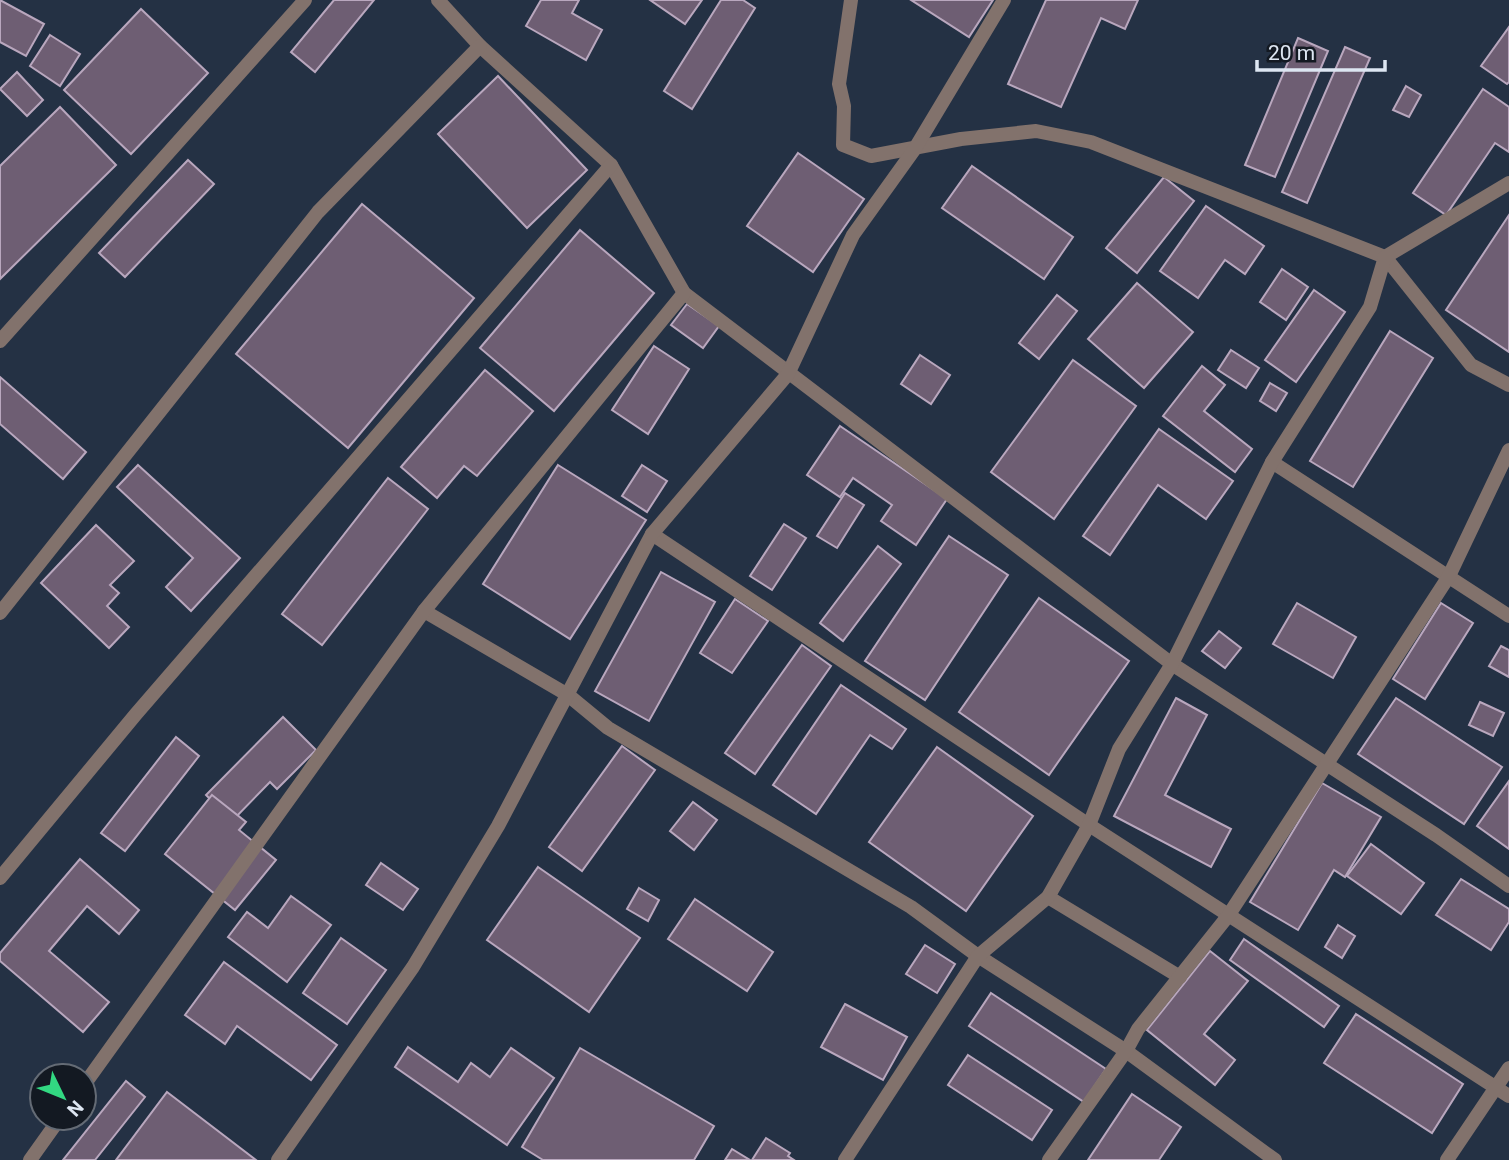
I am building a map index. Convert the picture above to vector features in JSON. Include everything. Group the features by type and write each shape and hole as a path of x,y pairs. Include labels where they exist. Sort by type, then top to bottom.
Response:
{"street":[{"path":"0,341 305,0"},
{"path":"438,0 481,46 611,165 684,293 1171,664 1509,886"},
{"path":"851,0 839,84 844,106 844,145 871,156 961,139 1036,131 1091,142 1385,257 1471,365 1509,385"},
{"path":"278,1160 412,967 498,825 652,534 788,373 853,235 914,150 1004,0"},
{"path":"0,613 318,212 481,46"},
{"path":"0,878 136,714 611,165"},
{"path":"845,1160 978,956 1048,897 1089,825 1119,749 1171,664 1272,461 1370,307 1385,257 1509,183"},
{"path":"98,1065 424,611 684,293"},
{"path":"1049,1160 1126,1051 1138,1029 1228,916 1448,576 1509,450"},
{"path":"1272,461 1509,616"},
{"path":"652,534 1089,825 1509,1097"},
{"path":"424,611 568,695 608,728 911,906 978,956 1126,1051 1275,1160"},
{"path":"1048,897 1180,977"},
{"path":"1447,1160 1509,1068"},
{"path":"30,1160 50,1132"}],"building":[{"path":"0,0 44,24 26,56 0,42"},
{"path":"334,0 374,0 315,72 291,52"},
{"path":"541,0 579,0 572,13 602,30 586,60 526,26"},
{"path":"650,0 702,0 685,24"},
{"path":"721,0 743,0 755,8 692,109 664,91"},
{"path":"911,0 993,0 969,37"},
{"path":"1046,0 1138,0 1125,29 1101,18 1061,107 1008,84"},
{"path":"141,9 208,73 131,154 64,90"},
{"path":"1509,27 1509,82 1507,84 1481,66"},
{"path":"50,35 80,54 60,86 30,66"},
{"path":"1298,38 1328,51 1275,177 1245,165"},
{"path":"1345,47 1370,58 1307,203 1282,192"},
{"path":"17,72 43,100 27,116 0,89"},
{"path":"498,76 587,170 527,228 438,134"},
{"path":"1406,86 1421,95 1409,117 1393,110"},
{"path":"1483,89 1509,107 1509,152 1495,143 1446,215 1413,193"},
{"path":"60,107 116,165 0,279 0,166"},
{"path":"798,153 864,199 813,272 747,226"},
{"path":"188,160 214,184 125,277 99,253"},
{"path":"972,166 1073,237 1044,279 942,208"},
{"path":"1164,177 1194,201 1137,273 1106,248"},
{"path":"362,204 474,298 348,448 236,354"},
{"path":"1206,206 1264,246 1245,274 1225,260 1198,298 1160,271"},
{"path":"1509,215 1509,352 1446,310"},
{"path":"580,230 654,293 554,411 480,348"},
{"path":"1282,269 1308,287 1286,320 1260,302"},
{"path":"1137,283 1193,332 1144,388 1088,339"},
{"path":"1314,290 1345,312 1296,382 1265,360"},
{"path":"1057,295 1077,311 1039,359 1019,343"},
{"path":"687,304 719,326 703,348 671,325"},
{"path":"1390,331 1433,358 1353,487 1310,461"},
{"path":"654,346 689,369 648,434 612,410"},
{"path":"1231,350 1259,368 1246,388 1218,370"},
{"path":"920,355 950,375 931,404 901,384"},
{"path":"1073,360 1136,406 1054,519 991,472"},
{"path":"1202,366 1225,385 1204,411 1252,449 1235,472 1163,416"},
{"path":"485,370 533,411 477,476 464,466 437,498 401,467"},
{"path":"0,377 86,452 63,479 0,424"},
{"path":"1270,383 1287,393 1276,411 1260,401"},
{"path":"840,426 947,499 916,545 881,521 892,505 853,478 840,497 807,475"},
{"path":"1159,429 1233,481 1206,519 1158,485 1110,555 1083,536"},
{"path":"138,465 240,558 191,611 166,587 193,558 117,487"},
{"path":"558,465 646,520 570,639 483,584"},
{"path":"642,465 667,481 647,512 622,496"},
{"path":"388,478 428,509 322,645 282,614"},
{"path":"845,493 864,505 837,548 817,536"},
{"path":"784,524 806,538 772,590 750,576"},
{"path":"96,525 134,561 110,585 119,593 107,606 129,627 109,648 41,583"},
{"path":"949,536 1008,575 925,700 865,661"},
{"path":"878,546 901,564 843,641 820,623"},
{"path":"661,572 715,602 649,721 595,691"},
{"path":"1039,598 1129,661 1049,775 959,712"},
{"path":"735,599 768,621 732,673 700,653"},
{"path":"1297,603 1356,637 1333,678 1273,644"},
{"path":"1441,603 1473,623 1425,699 1393,679"},
{"path":"1219,631 1241,648 1225,668 1202,651"},
{"path":"802,645 831,666 755,774 725,753"},
{"path":"1501,646 1509,650 1509,677 1489,666"},
{"path":"841,685 906,729 892,749 870,735 816,814 773,785"},
{"path":"1176,698 1207,715 1165,795 1231,829 1211,867 1114,816"},
{"path":"1396,698 1502,767 1464,824 1358,754"},
{"path":"1480,702 1504,713 1493,736 1469,725"},
{"path":"283,717 316,750 277,789 270,782 232,821 206,795"},
{"path":"176,737 199,756 125,851 101,833"},
{"path":"622,746 655,770 582,871 549,847"},
{"path":"937,747 1033,816 966,911 869,842"},
{"path":"1509,781 1509,849 1477,826"},
{"path":"1322,783 1381,817 1345,877 1334,870 1298,930 1250,902"},
{"path":"212,795 246,822 239,830 276,860 235,910 165,854"},
{"path":"693,802 717,820 694,850 670,831"},
{"path":"1371,844 1424,883 1401,914 1347,876"},
{"path":"80,859 139,910 119,934 87,906 49,951 109,1002 83,1032 0,961 0,953"},
{"path":"381,863 418,889 403,910 366,885"},
{"path":"538,867 640,938 589,1012 487,940"},
{"path":"1461,879 1509,909 1509,922 1491,950 1436,915"},
{"path":"639,888 659,900 648,921 627,909"},
{"path":"291,896 331,925 287,982 228,937 247,912 268,928"},
{"path":"695,899 773,952 747,991 668,939"},
{"path":"1338,925 1355,936 1342,958 1325,947"},
{"path":"341,938 386,970 347,1024 303,993"},
{"path":"1244,939 1339,1006 1324,1027 1230,960"},
{"path":"925,945 955,964 937,993 906,974"},
{"path":"1210,951 1248,981 1204,1034 1235,1060 1215,1085 1147,1030"},
{"path":"224,962 337,1045 311,1080 237,1026 225,1044 185,1015"},
{"path":"991,993 1106,1069 1084,1102 969,1026"},
{"path":"845,1004 907,1037 883,1080 821,1047"},
{"path":"1356,1014 1463,1084 1432,1133 1324,1063"},
{"path":"408,1047 458,1082 471,1063 490,1077 511,1048 554,1078 507,1145 395,1067"},
{"path":"580,1048 714,1126 694,1160 543,1160 522,1147"},
{"path":"968,1055 1052,1110 1032,1140 948,1085"},
{"path":"126,1081 145,1097 95,1160 63,1160 85,1132 98,1132 98,1116"},
{"path":"167,1092 256,1160 116,1160"},
{"path":"1132,1094 1181,1127 1159,1160 1088,1160"},
{"path":"766,1138 790,1153 788,1156 794,1160 752,1160"},
{"path":"732,1149 750,1160 725,1160"}]}
